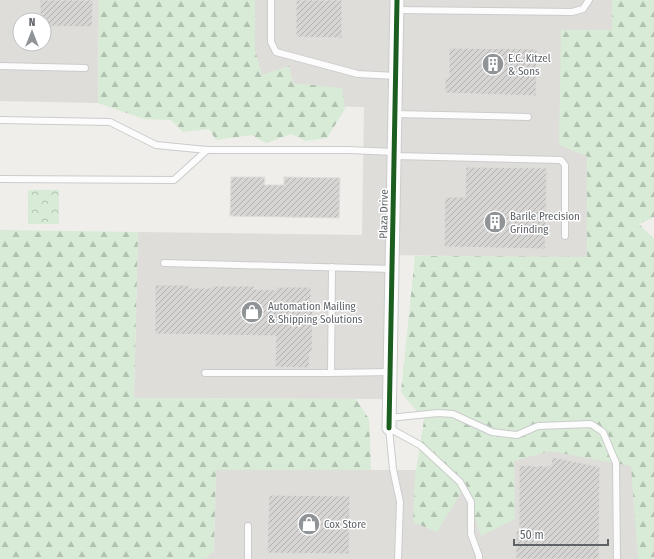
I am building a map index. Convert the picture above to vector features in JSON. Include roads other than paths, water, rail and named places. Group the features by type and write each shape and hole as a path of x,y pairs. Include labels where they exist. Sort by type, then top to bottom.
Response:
{"street":[{"name":"Plaza Drive","path":"389,423 397,76 397,5"}],"lane":[{"path":"271,0 271,42 276,52 358,74 397,76"},
{"path":"397,5 572,12 583,9 589,0"},
{"path":"0,66 85,68"},
{"path":"396,114 528,117"},
{"path":"0,120 110,122 156,145 207,150 348,150 395,154 561,160 565,165 565,236"},
{"path":"0,179 174,180 207,150"},
{"path":"164,263 393,269"},
{"path":"331,373 332,267"},
{"path":"205,373 390,372"},
{"path":"389,423 438,413 453,414 492,432 517,435 538,426 591,424 603,432 616,463 617,559"},
{"path":"389,423 393,469 400,502 398,559"},
{"path":"389,423 420,445 460,482 471,502 471,534 479,559"},
{"path":"248,526 248,559"}],"place":[{"name":"E.C. Kitzel & Sons","path":"493,64"},
{"name":"Barile Precision Grinding","path":"495,222"},
{"name":"Automation Mailing & Shipping Solutions","path":"252,312"},
{"name":"Cox Store","path":"309,524"}]}
